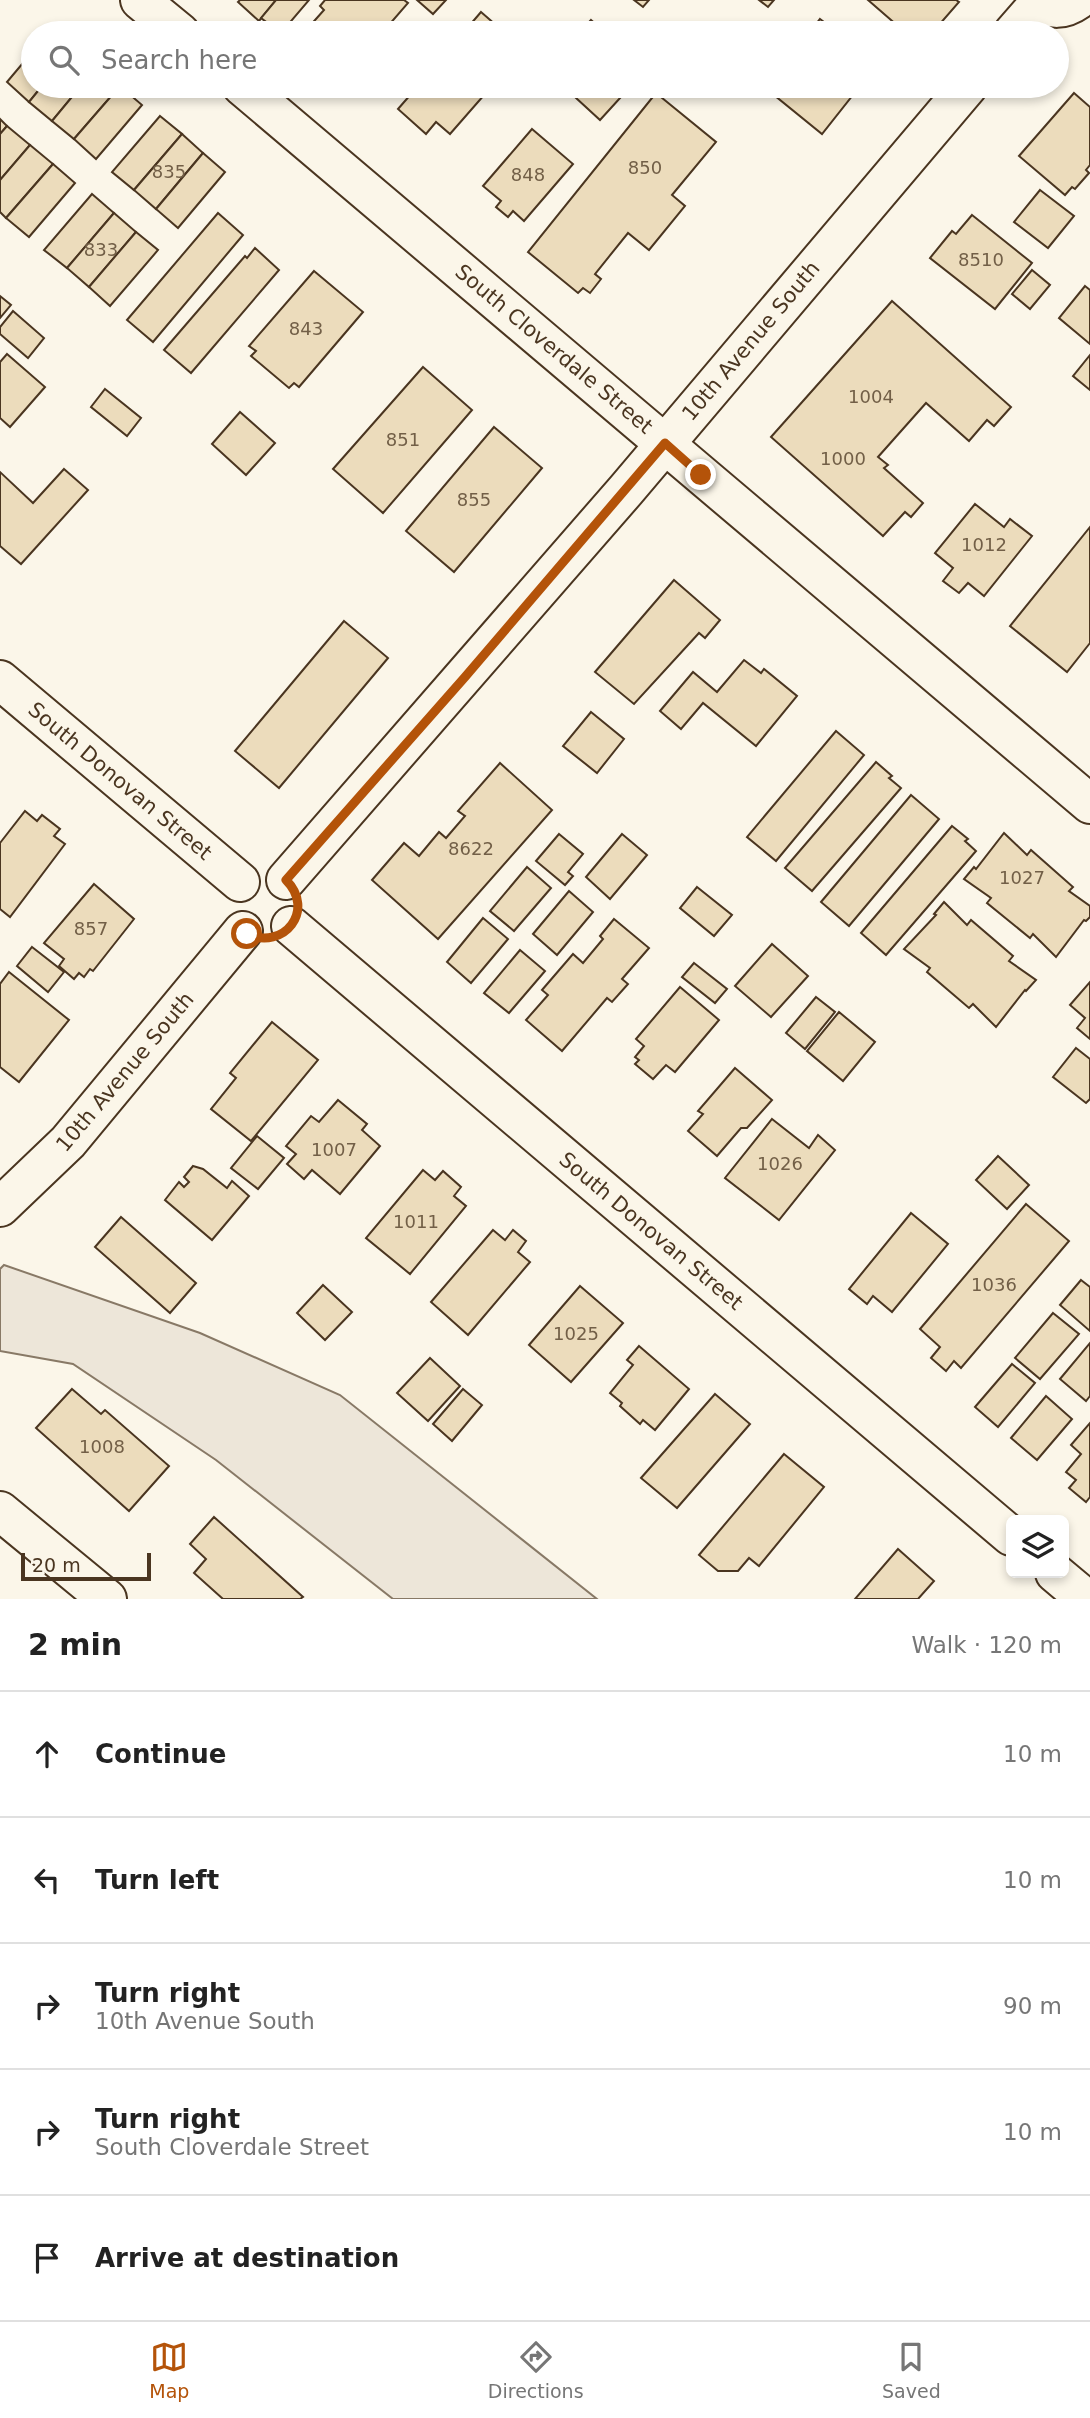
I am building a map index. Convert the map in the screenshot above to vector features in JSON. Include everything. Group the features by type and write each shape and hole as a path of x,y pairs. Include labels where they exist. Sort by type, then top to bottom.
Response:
{"street":[{"path":"140,0 165,21"},
{"path":"1023,21 1039,1 1049,8 1059,9 1078,0"},
{"path":"1084,0 1090,5"},
{"name":"South Cloverdale Street","path":"256,98 1090,804"},
{"name":"10th Avenue South","path":"286,880 465,677 958,98"},
{"name":"South Donovan Street","path":"0,680 240,883"},
{"path":"262,872 274,873 286,880 297,897 298,909 291,926 267,940 256,939 243,931 233,918 230,907 231,897 240,883 251,874 262,872"},
{"name":"South Donovan Street","path":"291,926 1006,1532"},
{"name":"10th Avenue South","path":"0,1206 68,1142 243,931"},
{"path":"0,1511 107,1599"},
{"path":"1061,1578 1086,1599"}],"shaded area":[{"path":"4,1265 200,1333 340,1395 597,1599 393,1599 216,1460 73,1364 0,1351 0,1269"}],"building":[{"path":"276,0 259,21 238,2"},
{"path":"276,0 309,0 291,21 265,21 261,18"},
{"path":"325,0 404,0 408,3 392,21 314,21 324,10 320,6"},
{"path":"417,0 446,0 433,14"},
{"path":"634,0 649,0 643,7"},
{"path":"759,0 774,0 768,7"},
{"path":"868,0 959,2 942,21 892,21"},
{"path":"481,12 491,21 473,21"},
{"path":"21,65 21,95 7,82"},
{"path":"1074,93 1090,107 1090,165 1086,170 1089,173 1075,189 1072,187 1065,195 1019,156"},
{"path":"32,98 71,98 52,121 29,102"},
{"path":"71,98 110,98 74,139 52,121"},
{"path":"110,98 134,98 142,105 96,159 74,139"},
{"path":"408,98 482,98 450,134 436,122 426,134 398,109"},
{"path":"576,98 620,98 600,120"},
{"path":"652,98 662,98 716,142 672,195 685,206 649,250 628,233 595,274 601,279 590,293 583,288 578,293 528,252"},
{"path":"778,98 850,98 822,134"},
{"path":"160,116 182,134 134,190 112,172"},
{"path":"0,119 7,126 0,134"},
{"path":"7,126 30,145 0,180 0,134"},
{"path":"532,129 573,164 524,221 513,211 508,217 496,207 501,201 483,186"},
{"path":"182,134 203,153 156,209 134,190"},
{"path":"30,145 53,164 6,218 0,212 0,180"},
{"path":"203,153 225,172 178,228 156,209"},
{"path":"53,164 75,183 29,237 6,218"},
{"path":"1040,190 1074,216 1048,248 1014,222"},
{"path":"92,194 114,213 67,268 44,250"},
{"path":"114,213 136,232 89,287 67,268"},
{"path":"218,213 243,235 153,342 127,320"},
{"path":"972,215 1032,263 995,309 930,258 952,231 956,234"},
{"path":"136,232 158,250 110,306 89,287"},
{"path":"255,248 279,270 191,373 164,350 245,256 247,258"},
{"path":"1032,270 1050,285 1030,309 1012,294"},
{"path":"314,271 363,312 299,387 294,383 289,388 251,356 256,351 249,346"},
{"path":"1085,286 1090,290 1090,344 1059,318"},
{"path":"0,296 11,305 0,318"},
{"path":"892,301 1011,407 994,426 987,420 969,441 926,403 878,457 888,465 884,468 923,503 911,517 905,512 883,536 771,437"},
{"path":"13,311 44,338 28,358 0,334 0,327"},
{"path":"7,354 45,387 10,427 0,418 0,362"},
{"path":"1090,355 1090,390 1073,376"},
{"path":"423,367 472,410 383,513 333,469"},
{"path":"105,389 141,418 127,436 91,407"},
{"path":"240,412 275,443 246,475 212,444"},
{"path":"494,427 542,468 454,572 406,531"},
{"path":"64,469 88,490 21,564 0,546 0,472 33,503"},
{"path":"975,504 1004,527 1010,519 1032,536 984,596 968,583 959,593 943,581 953,568 935,553"},
{"path":"1090,527 1090,643 1067,672 1010,626"},
{"path":"674,580 720,620 705,638 699,633 634,704 595,672"},
{"path":"344,621 388,658 279,788 235,751"},
{"path":"744,660 761,673 764,669 797,696 756,746 703,703 681,729 660,711 693,672 717,692"},
{"path":"591,712 624,739 597,773 563,746"},
{"path":"836,731 864,755 776,861 747,837"},
{"path":"876,762 901,788 812,891 785,868"},
{"path":"500,763 552,810 438,939 372,880 404,843 419,856 439,832 446,838 465,816 458,811"},
{"path":"911,795 939,819 849,926 821,902"},
{"path":"25,811 37,821 42,815 60,829 54,836 65,844 10,917 0,909 0,843"},
{"path":"952,826 968,839 965,841 976,851 886,955 861,933"},
{"path":"1004,833 1027,855 1031,850 1073,887 1069,891 1090,906 1090,917 1084,920 1056,957 1033,934 1030,938 987,903 991,898 964,879 974,867 976,869"},
{"path":"559,834 583,854 568,872 573,876 565,885 536,861"},
{"path":"622,834 647,855 610,899 586,877"},
{"path":"527,867 551,888 514,931 490,911"},
{"path":"94,884 134,919 93,971 90,969 84,977 79,973 74,979 59,966 64,959 44,943"},
{"path":"697,887 732,915 714,936 680,908"},
{"path":"569,891 593,912 557,955 533,934"},
{"path":"944,902 967,925 971,920 1013,956 1009,961 1036,980 996,1027 973,1004 969,1008 927,972 930,968 904,949 936,915 934,914"},
{"path":"483,918 508,939 471,983 447,962"},
{"path":"614,919 649,948 622,979 628,984 612,1002 607,998 562,1051 526,1020 548,995 542,990 573,954 583,963 603,939 600,936"},
{"path":"772,944 808,976 771,1017 735,986"},
{"path":"32,947 64,972 48,992 17,966"},
{"path":"520,950 545,971 509,1013 484,993"},
{"path":"694,963 727,989 715,1003 682,977"},
{"path":"9,972 69,1020 19,1082 0,1067 0,984"},
{"path":"1090,982 1090,1039 1077,1028 1085,1018 1070,1005"},
{"path":"680,987 719,1020 675,1072 666,1065 653,1079 635,1064 639,1060 635,1057 644,1046 636,1039"},
{"path":"816,997 835,1012 805,1049 786,1033"},
{"path":"839,1012 875,1042 843,1081 807,1051"},
{"path":"272,1022 318,1060 251,1141 211,1109 236,1078 230,1073"},
{"path":"1076,1048 1090,1059 1090,1099 1086,1103 1053,1077"},
{"path":"735,1068 772,1100 747,1128 741,1128 717,1156 688,1131 703,1114 698,1111"},
{"path":"338,1100 367,1124 362,1130 380,1146 340,1194 312,1170 304,1179 287,1164 296,1154 286,1146 311,1116 319,1122"},
{"path":"772,1119 809,1148 818,1135 835,1150 779,1220 725,1178"},
{"path":"257,1136 284,1158 258,1189 231,1168"},
{"path":"998,1156 1029,1185 1007,1209 976,1180"},
{"path":"193,1166 203,1169 227,1188 232,1181 249,1196 212,1240 165,1200 179,1182 184,1187 189,1182 184,1177"},
{"path":"423,1170 435,1180 443,1171 461,1187 454,1196 466,1206 410,1274 366,1238"},
{"path":"1026,1204 1069,1241 961,1368 954,1361 946,1371 931,1358 940,1347 920,1329"},
{"path":"911,1213 948,1244 892,1312 873,1296 867,1304 849,1289"},
{"path":"121,1217 196,1283 170,1313 95,1247"},
{"path":"493,1230 505,1240 513,1230 526,1241 518,1252 530,1262 468,1335 431,1302"},
{"path":"1081,1280 1090,1287 1090,1331 1060,1305"},
{"path":"323,1285 352,1312 325,1340 297,1313"},
{"path":"580,1286 623,1323 571,1382 529,1345"},
{"path":"1053,1313 1079,1334 1040,1379 1015,1358"},
{"path":"1090,1343 1090,1396 1086,1401 1060,1379"},
{"path":"639,1346 689,1389 655,1430 643,1420 640,1424 610,1393 633,1365 627,1360"},
{"path":"430,1358 460,1386 428,1421 397,1393"},
{"path":"1012,1364 1035,1383 998,1427 975,1407"},
{"path":"72,1389 101,1414 105,1410 169,1466 129,1511 36,1428"},
{"path":"463,1389 482,1405 452,1441 433,1424"},
{"path":"715,1394 750,1424 677,1508 641,1478"},
{"path":"1046,1396 1072,1419 1037,1460 1011,1438"},
{"path":"1090,1423 1090,1497 1086,1502 1069,1488 1076,1480 1066,1472 1081,1454 1071,1445"},
{"path":"784,1454 824,1487 759,1566 749,1558 738,1571 718,1571 699,1555"},
{"path":"214,1517 303,1597 223,1599 194,1573 206,1559 190,1544"},
{"path":"898,1549 934,1581 918,1599 855,1599"}],"route":[{"path":"247,934 256,939 267,940 288,930 298,909 293,887 286,880 465,677 665,443 701,475"}]}
